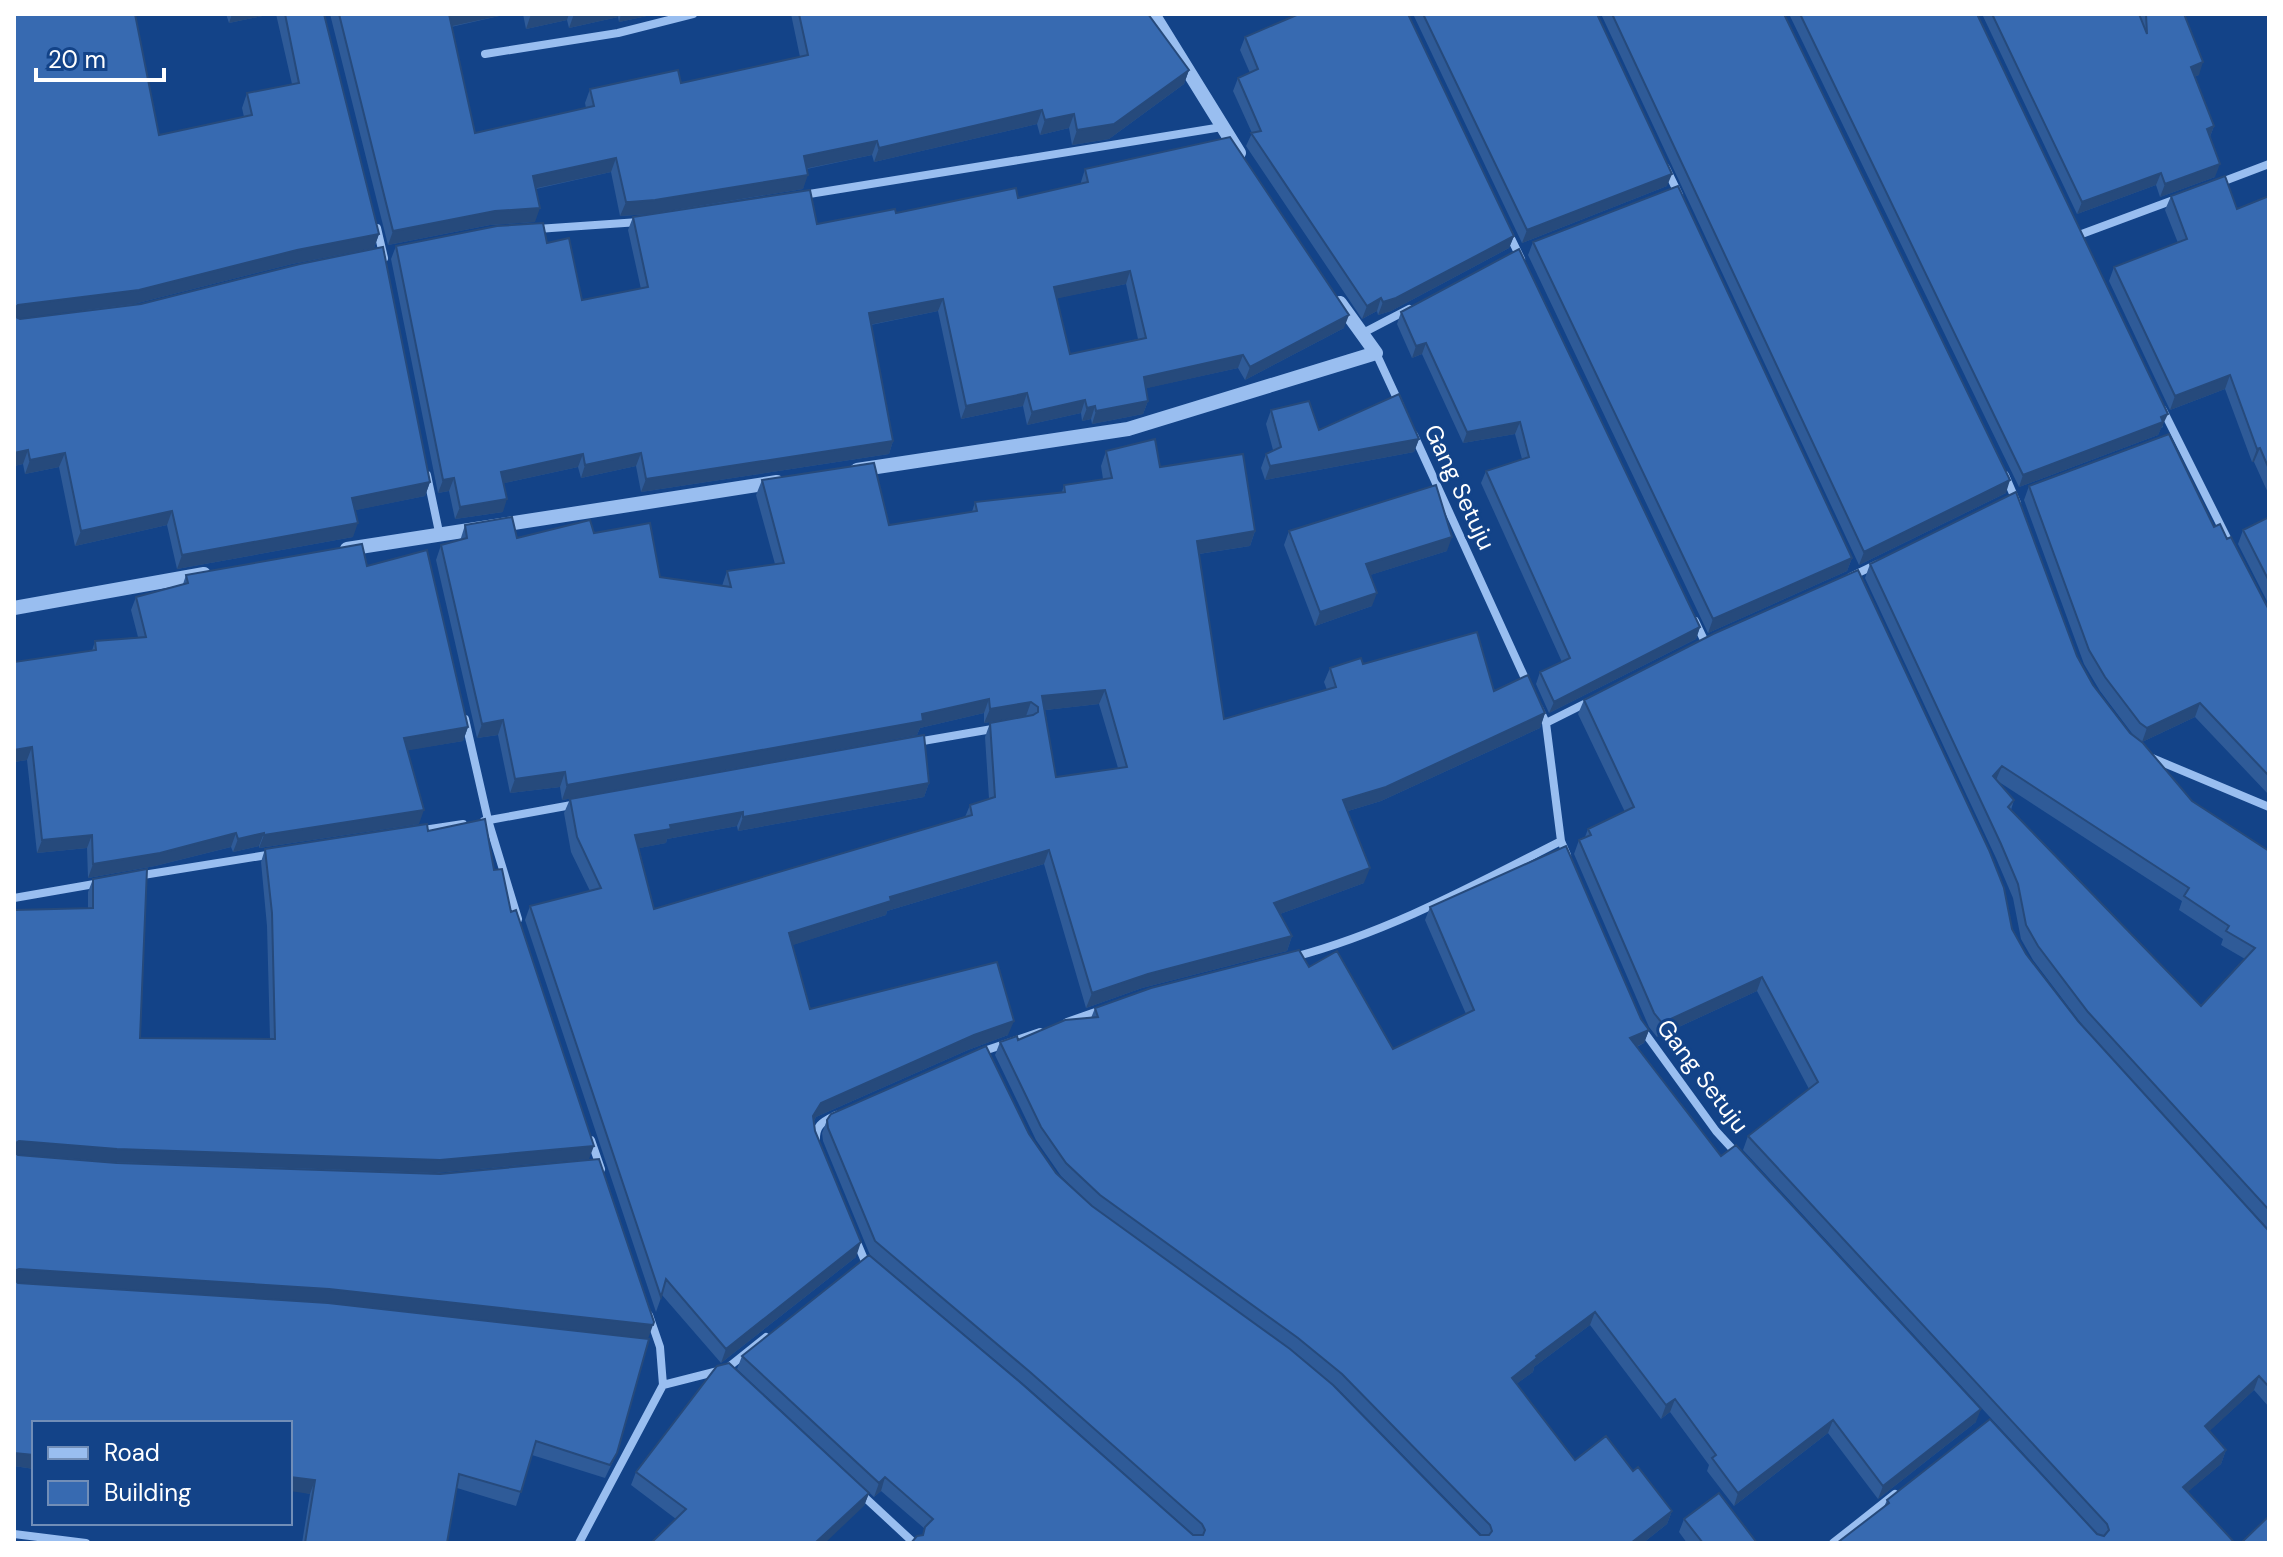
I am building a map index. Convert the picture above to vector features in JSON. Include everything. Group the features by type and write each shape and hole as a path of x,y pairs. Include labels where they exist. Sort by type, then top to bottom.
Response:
{"street":[{"path":"485,54 618,33 693,14"},
{"path":"1153,14 1248,166"},
{"path":"790,197 1222,127"},
{"path":"1664,163 1683,204"},
{"path":"2211,186 2269,164"},
{"path":"1662,195 1677,190"},
{"path":"2079,235 2182,197"},
{"path":"520,230 651,221"},
{"path":"2073,221 2086,249"},
{"path":"376,224 386,269"},
{"path":"1504,224 1524,266"},
{"path":"1504,259 1532,246"},
{"path":"368,257 396,251"},
{"path":"846,472 1128,429 1376,353 1335,296"},
{"path":"1361,335 1413,307"},
{"name":"Gang Setuju","path":"1376,353 1402,410"},
{"path":"2161,407 2239,561"},
{"name":"Gang Setuju","path":"1409,424 1546,723 1561,841 1574,870"},
{"path":"2160,441 2175,436"},
{"path":"2001,468 2020,510"},
{"path":"426,470 430,539"},
{"path":"329,552 430,539 799,479"},
{"path":"2002,503 2029,490"},
{"path":"1849,561 1862,589"},
{"path":"1842,581 1882,562"},
{"path":"14,608 219,571"},
{"path":"1691,614 1705,642"},
{"path":"1692,649 1719,636"},
{"path":"1546,723 1599,696"},
{"path":"464,715 488,820 522,932"},
{"path":"906,745 1011,725"},
{"path":"2141,750 2153,759 2269,807"},
{"path":"410,832 582,803"},
{"path":"1281,960 1327,948 1409,918 1561,841"},
{"path":"120,880 285,852"},
{"path":"14,898 105,882"},
{"path":"1058,1025 1115,1005"},
{"name":"Gang Setuju","path":"1637,1015 1643,1030 1716,1131 1749,1166"},
{"path":"971,1056 1043,1030"},
{"path":"985,1051 992,1064"},
{"path":"822,1157 816,1143 817,1128 821,1122 849,1110"},
{"path":"590,1136 604,1181"},
{"path":"584,1167 599,1165"},
{"path":"852,1230 864,1259 876,1269"},
{"path":"853,1268 864,1259"},
{"path":"579,1543 663,1385 660,1347 645,1302"},
{"path":"663,1385 726,1369 772,1332"},
{"path":"645,1345 660,1347"},
{"path":"726,1369 737,1379"},
{"path":"847,1481 914,1543"},
{"path":"1833,1543 1908,1484"},
{"path":"14,1534 86,1543"}],"building":[{"path":"14,14 135,14 159,135 252,115 247,93 299,83 285,14 324,14 379,234 297,250 139,290 18,305 14,309"},
{"path":"339,14 449,14 475,133 594,106 590,89 678,70 681,83 808,55 799,14 1148,14 1189,70 1114,124 1077,130 1074,114 1045,120 1042,110 879,148 877,141 804,156 808,175 630,202 626,202 616,158 533,176 540,208 495,211 393,231"},
{"path":"1299,14 1408,14 1514,236 1396,298 1383,302 1381,298 1367,306 1251,133 1261,131 1238,78 1258,69 1245,37"},
{"path":"1423,14 1597,14 1672,174 1527,230"},
{"path":"1612,14 1784,14 2010,480 1864,552"},
{"path":"1800,14 1977,14 2168,414 2161,417 2163,422 2023,475"},
{"path":"1992,14 2139,14 2147,34 2146,14 2184,14 2203,62 2191,67 2214,126 2207,129 2220,164 2165,184 2161,173 2082,202"},
{"path":"1230,137 1349,315 1250,367 1243,355 1144,377 1148,401 1096,411 1095,406 1087,408 1085,400 1032,412 1027,393 966,406 943,299 869,313 893,441 646,479 641,453 585,465 583,454 501,472 507,499 460,507 454,478 443,480 396,246 497,226 543,223 547,243 569,238 582,300 648,287 633,217 810,190 817,224 895,209 896,213 1016,188 1018,198 1088,182 1085,169","holes":["1130,271 1146,338 1070,354 1054,287"]},
{"path":"2225,176 2237,209 2269,196 2269,469 2260,448 2257,449 2230,375 2175,396 2114,267 2187,239 2171,196"},
{"path":"1678,186 1852,558 1713,619 1533,242"},
{"path":"383,247 430,482 352,498 358,523 182,555 172,511 81,531 65,453 30,460 28,450 14,453 14,316 20,319 141,304 300,264"},
{"path":"1519,249 1700,627 1554,702 1540,672 1570,658 1486,471 1529,457 1520,422 1467,432 1426,343 1416,346 1401,312"},
{"path":"1399,394 1419,439 1270,466 1266,454 1281,447 1271,410 1309,401 1319,430"},
{"path":"2169,434 2214,527 2220,524 2227,539 2231,537 2269,610 2269,776 2200,703 2147,728 2140,723 2089,650 2029,486"},
{"path":"1155,439 1160,467 1243,454 1255,531 1197,541 1224,719 1336,687 1330,668 1361,658 1363,664 1477,632 1494,691 1528,675 1545,713 1386,787 1343,800 1370,868 1274,903 1292,936 1148,974 1092,993 1049,850 890,897 891,901 789,933 810,1009 997,962 1014,1021 974,1035 821,1103 813,1116 815,1131 861,1242 726,1349 666,1279 661,1297 530,906 601,888 577,837 570,799 924,735 929,783 743,817 743,812 670,825 671,829 635,835 654,909 972,815 970,805 995,797 990,723 1033,715 1038,712 1038,707 1031,702 990,709 989,699 922,714 923,721 567,785 565,772 515,779 503,720 482,724 441,545 467,538 465,525 512,517 517,538 590,520 594,533 650,523 660,577 731,587 727,571 784,563 762,480 874,463 889,525 977,511 975,502 1065,492 1064,485 1112,478 1106,451","holes":["1105,690 1127,767 1056,777 1042,696"]},
{"path":"1436,485 1452,537 1366,564 1377,593 1320,612 1289,531"},
{"path":"2016,492 2077,656 2093,685 2130,733 2143,743 2192,801 2269,851 2269,1210 2088,1012 2038,946 2026,925 2018,884 2001,844 1870,564","holes":["2002,766 2189,888 2184,896 2229,926 2226,931 2255,948 2201,1006 2008,807 2014,800 1993,776"]},
{"path":"2269,517 2269,581 2243,530"},
{"path":"362,544 367,566 427,550 468,727 404,738 424,810 238,839 236,833 160,853 93,864 92,835 42,840 32,747 14,750 14,662 96,650 95,641 146,637 136,597 188,583 186,575"},
{"path":"1858,570 1989,850 2004,888 2012,929 2026,954 2078,1021 2269,1231 2269,1387 2259,1376 2205,1426 2226,1450 2183,1487 2235,1543 1837,1543 1990,1419 2097,1534 2104,1536 2109,1530 2107,1524 1748,1136 1818,1082 1762,977 1662,1023 1654,1013 1579,840 1591,835 1588,829 1634,807 1584,700 1713,634"},
{"path":"485,819 494,870 502,869 511,912 516,910 594,1146 440,1160 117,1149 19,1141 14,1144 14,910 93,908 93,879 147,869 140,1038 275,1039 272,913 265,849 427,824 428,831"},
{"path":"1566,846 1641,1019 1649,1030 1630,1038 1721,1156 1736,1145 1981,1409 1883,1486 1833,1420 1738,1493 1712,1458 1716,1455 1675,1399 1666,1405 1595,1312 1512,1378 1575,1460 1606,1436 1633,1471 1638,1467 1672,1511 1631,1543 911,1543 917,1536 923,1535 925,1527 933,1519 885,1477 879,1483 742,1356 869,1255 1021,1383 1193,1535 1203,1535 1205,1530 1202,1524 875,1241 827,1120 831,1114 986,1046 1029,1134 1056,1173 1092,1206 1290,1349 1333,1385 1480,1535 1489,1535 1492,1531 1490,1525 1342,1374 1298,1338 1100,1195 1066,1163 1041,1127 1000,1042 1017,1036 1018,1040 1065,1020 1098,1017 1095,1008 1151,988 1299,950 1309,967 1337,951 1393,1049 1474,1010 1430,907"},
{"path":"14,1152 18,1155 117,1163 440,1174 599,1159 654,1322 653,1325 329,1289 14,1271"},
{"path":"14,1279 18,1283 328,1303 649,1339 617,1453 610,1465 536,1441 521,1492 459,1474 447,1543 305,1543 315,1480 292,1477 292,1421 32,1421 32,1455 14,1453"},
{"path":"729,1363 869,1493 815,1543 651,1543 686,1509 636,1472 717,1366"},
{"path":"1719,1493 1757,1543 1703,1543 1684,1519"},
{"path":"2269,1516 2269,1543 2241,1543"}]}
